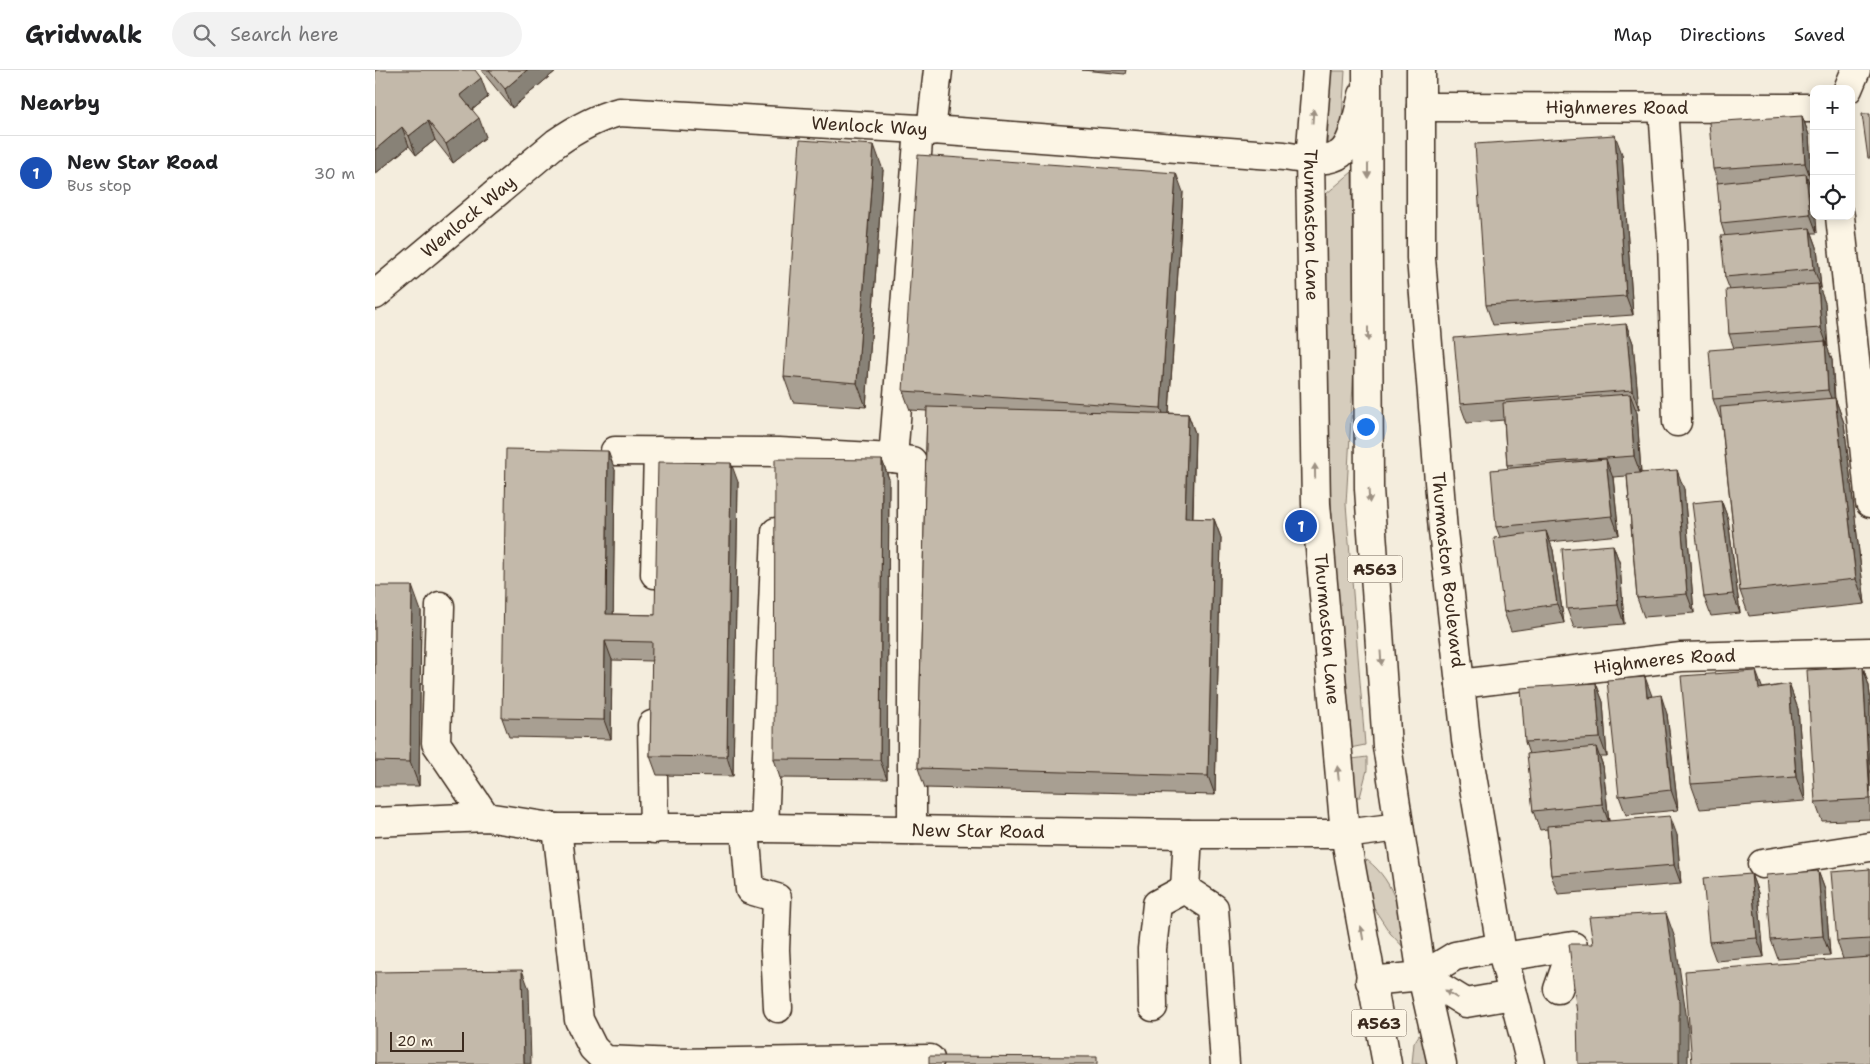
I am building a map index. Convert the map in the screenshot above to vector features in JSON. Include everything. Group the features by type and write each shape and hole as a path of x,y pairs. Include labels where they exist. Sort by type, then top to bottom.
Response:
{"main road":[{"path":"893,458 925,130 938,70"},
{"name":"Thurmaston Lane","path":"1317,70 1310,160 1316,504 1345,834 1370,981 1387,1064"},
{"name":"Thurmaston Boulevard","path":"1421,70 1421,258 1443,531 1459,684 1466,740 1503,952 1531,1064"},
{"path":"1850,85 1856,70"},
{"name":"Wenlock Way","path":"375,295 556,143 601,116 619,112 925,130 1284,156 1310,160 1334,158 1349,146 1367,73"},
{"name":"A563","path":"1367,73 1369,489 1387,746 1422,976 1441,1064"},
{"name":"Highmeres Road","path":"1421,107 1810,108"},
{"path":"1663,108 1671,238 1677,422"},
{"path":"1840,220 1870,503"},
{"path":"615,451 779,452 893,458 912,461 912,830"},
{"path":"655,574 658,451"},
{"path":"778,482 779,452"},
{"path":"777,511 750,890 777,898 775,950 778,1008"},
{"path":"439,606 436,742 486,817"},
{"name":"Highmeres Road","path":"1459,684 1681,656 1870,652"},
{"path":"652,704 654,829"},
{"name":"New Star Road","path":"375,822 486,817 557,828 755,828 1188,834 1345,834 1399,827"},
{"path":"557,828 579,1020 593,1048 605,1060 676,1063 930,1059"},
{"path":"1185,889 1188,834"},
{"path":"1762,864 1870,848"},
{"path":"1153,1007 1151,948 1157,904 1185,889"},
{"path":"1185,889 1214,908 1225,1064"},
{"path":"1370,981 1422,976 1455,956 1573,946 1558,989"},
{"path":"1422,976 1466,1003 1513,995"}],"shaded area":[{"path":"1330,71 1345,71 1341,134 1327,148"},
{"path":"1352,172 1354,367 1346,504 1365,745 1350,748 1338,610 1329,471 1326,402 1325,263 1326,194"},
{"path":"1367,757 1367,770 1360,797 1356,797 1352,759"},
{"path":"1367,860 1377,869 1391,889 1399,912 1406,950 1390,933 1373,907 1364,863"},
{"path":"1421,1032 1427,1064 1412,1064 1414,1043"}],"building":[{"path":"375,70 475,70 481,78 460,95 479,118 446,144 428,121 409,136 402,127 375,150"},
{"path":"489,70 527,70 505,89"},
{"path":"1862,114 1870,114 1870,158 1868,158"},
{"path":"1802,116 1805,163 1713,169 1709,122"},
{"path":"1615,135 1626,296 1486,305 1475,144"},
{"path":"800,140 874,145 857,383 784,377"},
{"path":"918,155 1176,173 1161,408 903,391"},
{"path":"1806,174 1810,214 1721,223 1717,183"},
{"path":"1810,228 1814,269 1725,277 1721,236"},
{"path":"1818,284 1821,328 1729,334 1726,290"},
{"path":"1626,324 1632,390 1460,404 1454,338"},
{"path":"1825,341 1828,390 1713,399 1709,350"},
{"path":"1630,394 1634,456 1507,465 1503,403"},
{"path":"1835,398 1856,579 1740,591 1720,407"},
{"path":"927,407 1188,414 1185,518 1214,519 1208,776 918,768"},
{"path":"506,449 608,451 606,614 655,615 658,462 731,463 727,757 650,756 652,642 605,641 604,720 502,718"},
{"path":"775,459 882,460 880,760 774,759"},
{"path":"1606,459 1612,516 1496,527 1491,470"},
{"path":"1677,470 1687,594 1637,598 1627,474"},
{"path":"1721,500 1733,594 1704,597 1692,503"},
{"path":"1546,531 1557,604 1504,612 1494,538"},
{"path":"1613,545 1618,605 1567,609 1562,549"},
{"path":"375,586 412,586 410,762 375,761"},
{"path":"1863,667 1870,799 1815,802 1807,670"},
{"path":"1756,671 1759,689 1789,684 1796,777 1691,784 1681,676"},
{"path":"1645,677 1647,697 1661,695 1671,790 1619,796 1607,680"},
{"path":"1596,683 1600,738 1525,742 1521,688"},
{"path":"1596,747 1602,804 1533,811 1527,754"},
{"path":"1670,816 1674,865 1551,875 1547,826"},
{"path":"1870,869 1870,939 1837,941 1831,872"},
{"path":"1818,871 1823,936 1771,940 1766,875"},
{"path":"1751,874 1757,938 1709,942 1703,878"},
{"path":"1666,913 1679,1003 1679,1064 1578,1064 1577,1014 1569,944 1593,944 1589,917"},
{"path":"1870,957 1870,1064 1692,1064 1685,971"},
{"path":"522,970 524,1064 375,1064 375,972"},
{"path":"929,1056 1097,1057 1097,1064 929,1064"}],"place":[{"name":"New Star Road","path":"1301,526"}]}
